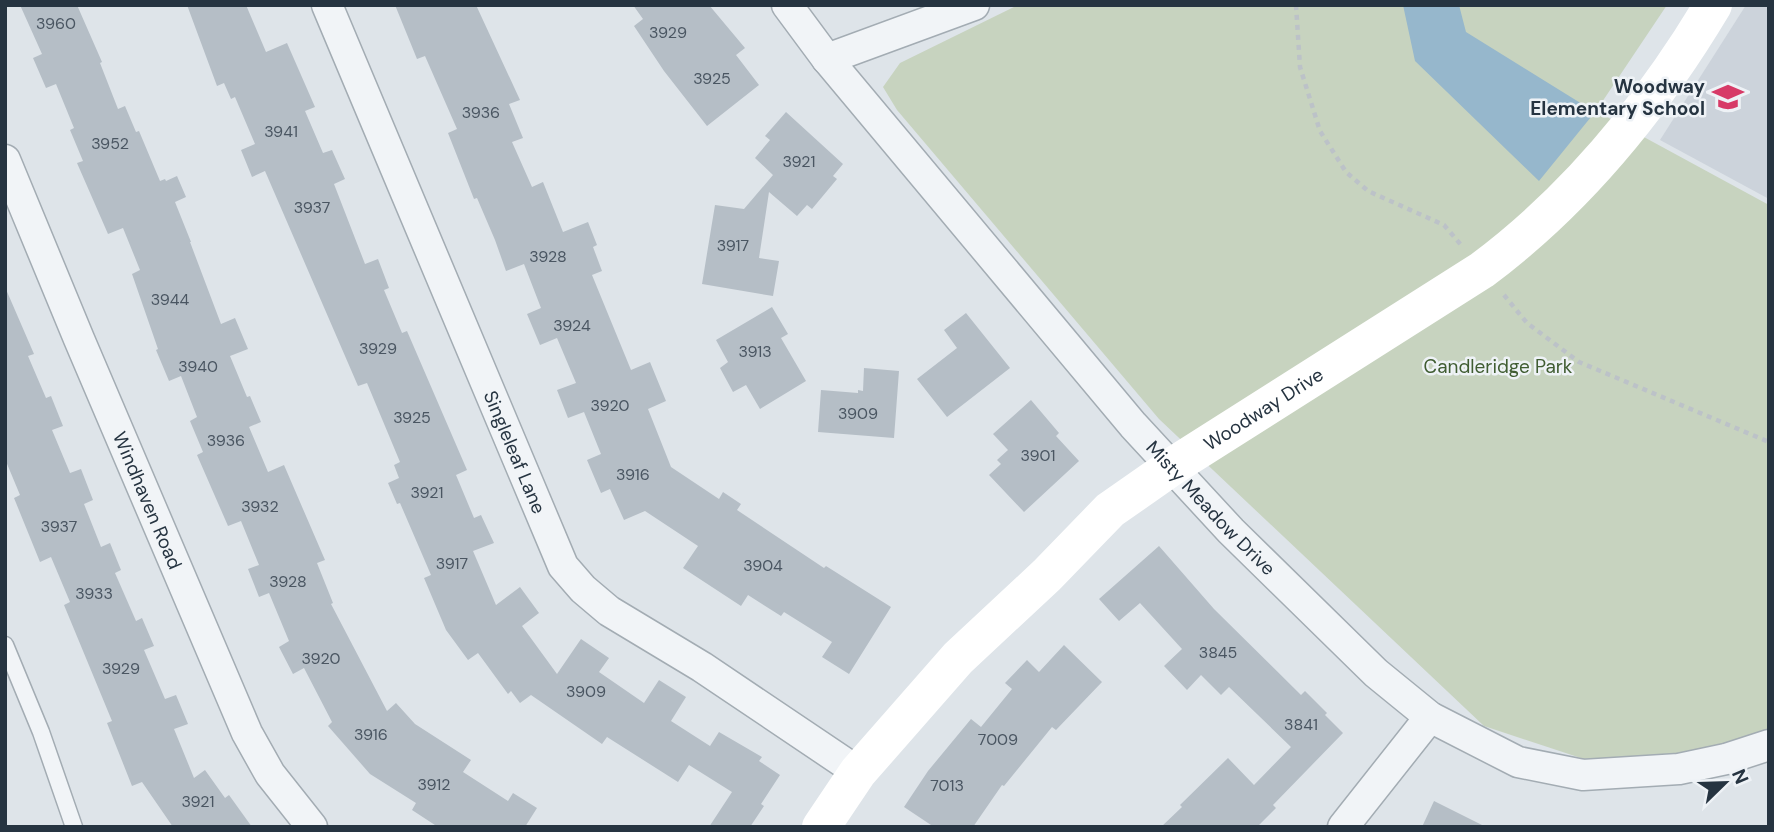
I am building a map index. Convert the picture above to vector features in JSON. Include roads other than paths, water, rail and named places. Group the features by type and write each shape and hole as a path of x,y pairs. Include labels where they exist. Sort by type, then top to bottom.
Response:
{"street":[{"name":"Singleleaf Lane","path":"327,5 563,566 583,589 609,611 702,667 858,772"},
{"name":"Misty Meadow Drive","path":"787,5 827,60 1133,425 1231,531 1366,664 1430,717 1518,762 1583,775 1679,769 1726,759 1769,745"},
{"path":"827,60 974,5"},
{"name":"Woodway Drive","path":"821,827 858,772 958,658 1047,575 1110,510 1173,466 1482,270 1522,239 1614,148 1693,39 1713,5"},
{"name":"Windhaven Road","path":"5,160 247,733 270,774 313,827"},
{"path":"1343,827 1430,717"}],"lane":[{"path":"5,645 41,732 74,827"}],"water":[{"path":"1403,5 1459,5 1466,32 1595,112 1539,181 1415,61"}],"place":[{"name":"Woodway Elementary School","path":"1728,97"}],"park label":[{"name":"Candleridge Park","path":"1498,366"}]}
